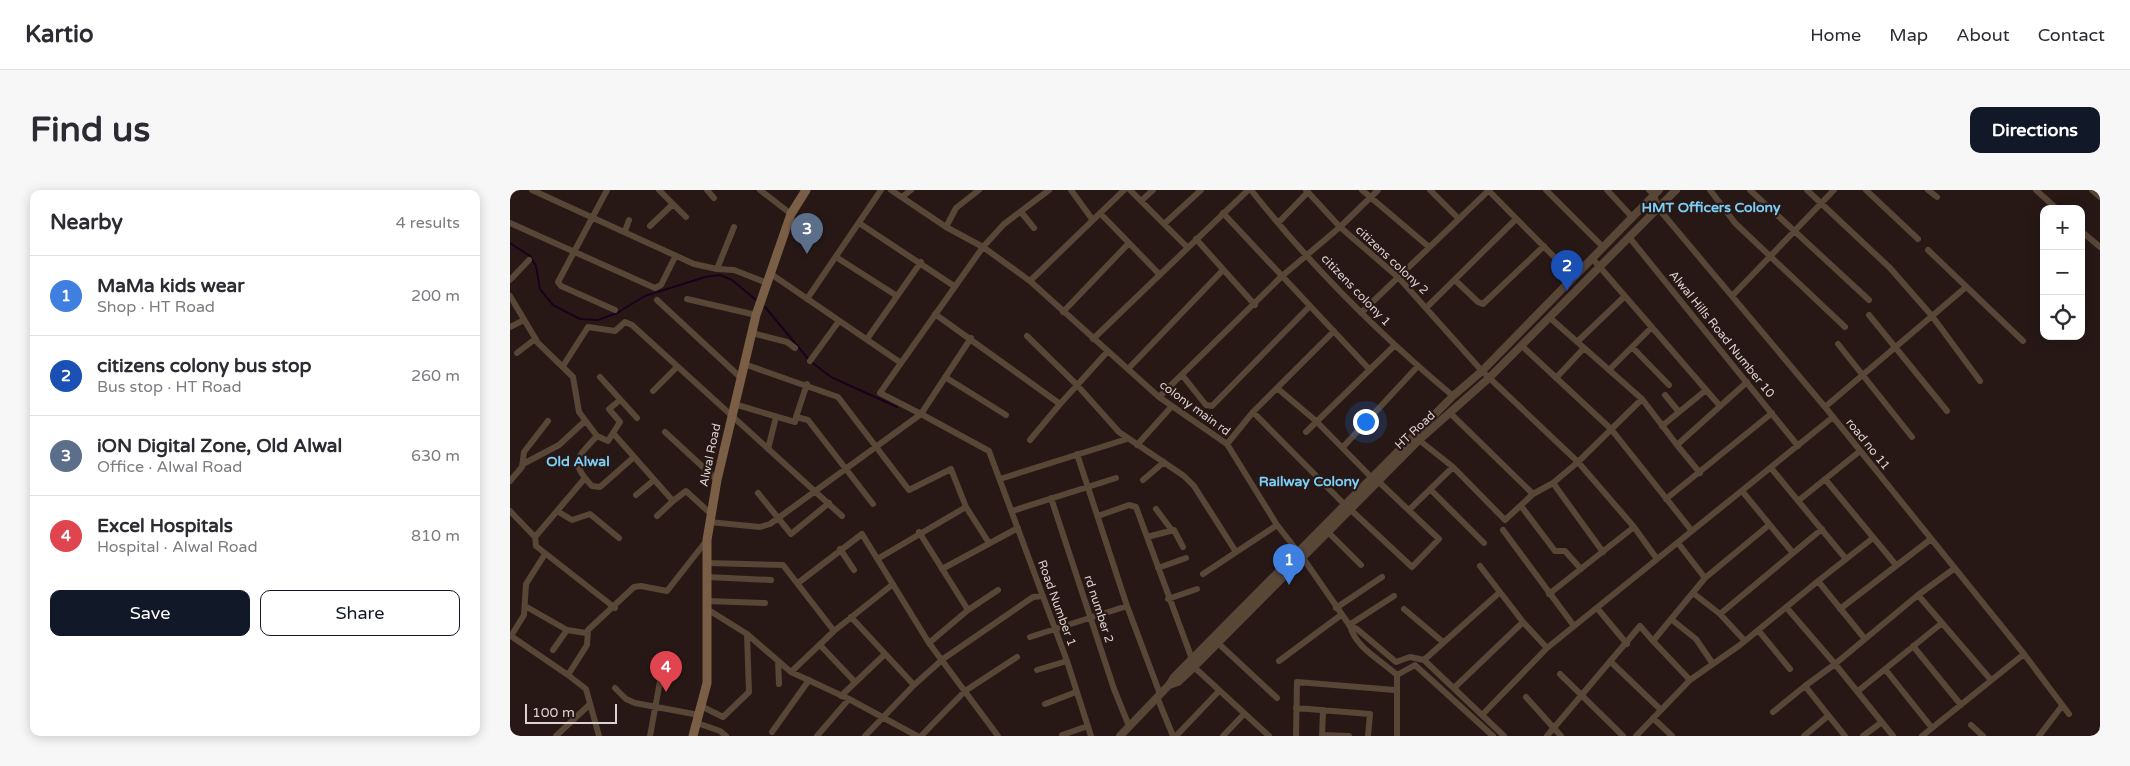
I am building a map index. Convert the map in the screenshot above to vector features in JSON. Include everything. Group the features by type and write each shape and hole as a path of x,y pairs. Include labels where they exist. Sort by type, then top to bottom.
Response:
{"main road":[{"name":"Alwal Road","path":"693,736 707,683 707,540 730,416 756,315 791,214 806,190"}],"street":[{"path":"532,190 624,231 675,257 717,269 734,270 769,278 808,299 901,363 983,247 1004,224 1049,190"},
{"path":"707,190 714,198"},
{"path":"760,190 791,214"},
{"path":"808,299 881,190"},
{"name":"colony main rd","path":"891,190 946,227 983,247 1030,281 1159,397 1227,444 1277,525 1301,555 1341,615 1349,625 1358,629 1396,662"},
{"path":"902,197 910,190"},
{"path":"946,227 956,208 979,190"},
{"path":"1071,190 1092,219"},
{"path":"1030,281 1124,190"},
{"path":"1130,190 1188,248"},
{"path":"1141,201 1153,190"},
{"path":"1164,224 1201,190"},
{"path":"1093,338 1223,213 1250,190"},
{"name":"citizens colony 1","path":"1250,190 1361,313 1394,346 1453,396"},
{"path":"1362,190 1429,247"},
{"path":"1159,397 1255,305 1281,277 1308,256 1378,190"},
{"path":"1361,313 1488,190 1574,277"},
{"path":"1546,190 1604,247"},
{"path":"1607,190 1633,218"},
{"name":"HT Road","path":"1375,479 1489,378 1676,190"},
{"path":"1710,190 1735,223 1845,327"},
{"path":"1750,190 1869,300"},
{"path":"1807,190 1890,268 1932,316 1980,381"},
{"path":"1732,296 1834,190"},
{"path":"1866,190 1918,239"},
{"path":"1928,190 1937,197"},
{"path":"2036,190 2053,205"},
{"path":"2092,190 2100,197"},
{"path":"604,191 558,285 615,310"},
{"path":"662,191 686,217"},
{"path":"1278,223 1307,191"},
{"name":"citizens colony 2","path":"1307,191 1340,227 1399,278 1482,371 1578,462 1634,527 1657,559"},
{"path":"1433,191 1458,218"},
{"name":"HT Road","path":"1169,685 1178,682 1218,643 1453,396 1482,371 1633,218 1654,192"},
{"name":"road no 11","path":"1654,192 1658,208 1825,407 1956,568 2069,714"},
{"path":"650,226 673,204"},
{"path":"1020,212 1034,228"},
{"path":"1100,213 1160,275"},
{"path":"1223,213 1370,370"},
{"path":"1426,308 1516,219"},
{"path":"624,231 629,220"},
{"path":"510,223 655,288 661,285 675,257"},
{"path":"860,223 921,262 954,286"},
{"path":"717,269 734,227"},
{"path":"2085,235 2100,248"},
{"name":"Alwal Hills Road Number 10","path":"1629,237 1798,446"},
{"path":"1196,239 1255,305"},
{"path":"1063,312 1128,244"},
{"path":"1455,280 1483,304 1544,246"},
{"path":"1928,250 2023,341"},
{"path":"836,257 897,296"},
{"path":"1592,258 1720,406"},
{"path":"510,280 530,260"},
{"path":"866,339 921,262"},
{"path":"1128,369 1223,270"},
{"path":"1825,407 1966,287"},
{"path":"510,296 535,339 573,377 579,412 597,436 608,441 620,422 609,409 620,400"},
{"path":"1577,342 1625,296"},
{"path":"687,299 756,315"},
{"path":"657,300 740,377"},
{"path":"1182,375 1206,406 1212,406 1310,306"},
{"path":"935,314 971,338 1060,404"},
{"path":"1868,315 1947,411"},
{"path":"1549,317 1642,399 1700,473"},
{"path":"510,327 524,320"},
{"path":"810,361 839,320"},
{"path":"563,366 588,327 615,331 625,322 632,325 842,516"},
{"path":"1609,370 1652,327"},
{"path":"1227,444 1253,412 1334,331"},
{"path":"752,333 787,342 795,348"},
{"path":"1027,336 1077,385 1127,439 1184,476 1194,486 1236,552"},
{"path":"657,516 686,491 710,518 760,527 777,519 921,414 971,338"},
{"path":"517,353 535,339"},
{"path":"1838,344 1912,437"},
{"path":"1306,432 1394,346"},
{"path":"1522,346 1611,429 1692,531"},
{"path":"1632,347 1668,385"},
{"path":"1556,378 1584,348"},
{"path":"1030,440 1108,351"},
{"name":"Road Number 1","path":"901,363 880,393 989,451 1067,661 1091,736"},
{"path":"744,364 807,384 838,397 909,490 951,469 966,507 989,543"},
{"path":"653,391 677,366"},
{"path":"1343,447 1418,366"},
{"path":"600,377 637,418"},
{"path":"945,377 1006,415"},
{"path":"1677,445 1747,382"},
{"path":"734,404 794,422 807,384"},
{"path":"1253,412 1348,507 1412,567 1439,539 1316,421 1277,388"},
{"path":"1662,426 1706,390"},
{"path":"1665,395 1680,412"},
{"path":"1420,440 1453,467 1505,520 1533,494 1553,483 1578,462 1642,399"},
{"path":"1137,445 1172,406"},
{"path":"1450,413 1533,494"},
{"path":"1666,499 1772,413"},
{"path":"768,449 776,417"},
{"path":"796,417 808,420 873,504"},
{"path":"1482,715 1547,648 1833,417"},
{"path":"510,481 521,470 524,452 548,421"},
{"path":"523,464 559,445 585,421"},
{"path":"665,432 717,480"},
{"path":"613,433 673,501"},
{"path":"597,436 578,458 577,463 579,472 594,487 600,486 634,457"},
{"path":"1000,479 1127,439"},
{"path":"1798,501 1860,451"},
{"path":"1077,454 1158,696 1175,736 1219,691"},
{"path":"1143,480 1164,462"},
{"path":"1409,510 1453,467"},
{"path":"1770,468 1846,559"},
{"path":"535,537 585,478"},
{"path":"1012,511 1116,478"},
{"path":"1825,479 1896,565"},
{"path":"636,495 654,480"},
{"path":"1553,483 1604,552"},
{"path":"1430,489 1484,543"},
{"path":"1742,491 1793,552"},
{"path":"758,493 790,534 829,503"},
{"name":"rd number 2","path":"1051,498 1128,726"},
{"path":"1098,516 1134,505 1192,659"},
{"path":"1521,506 1555,551 1557,553 1565,551 1581,569"},
{"path":"879,558 919,532 966,507"},
{"name":"HT Road","path":"1120,736 1192,659 1301,555 1329,533 1348,507"},
{"path":"1156,509 1177,533 1183,547"},
{"path":"510,510 535,537 536,546 615,608"},
{"path":"557,511 572,520 590,514 618,538"},
{"path":"1203,574 1277,525"},
{"path":"1653,641 1705,578 1769,525"},
{"path":"1550,594 1634,527"},
{"path":"942,569 1018,528"},
{"path":"1147,537 1172,529"},
{"path":"1720,614 1822,529"},
{"path":"1503,530 1574,626"},
{"path":"919,532 968,610"},
{"path":"1329,533 1361,566"},
{"path":"798,583 862,534 879,558 930,643 998,736"},
{"path":"1636,736 1690,680 1740,645 1873,538"},
{"path":"1840,608 1931,539"},
{"path":"525,606 566,630 586,632 615,608 637,586 667,590 707,540"},
{"path":"1678,543 1705,578"},
{"path":"840,549 854,570"},
{"path":"545,554 526,584 522,621 510,636 584,686 598,736"},
{"path":"1158,568 1186,558"},
{"path":"707,563 783,565 834,631"},
{"path":"1480,566 1523,622 1547,648"},
{"path":"1773,712 1835,664 1918,595 1956,568"},
{"path":"707,577 770,580"},
{"path":"1336,608 1382,577"},
{"path":"1818,581 1865,639"},
{"path":"792,672 834,631 893,584"},
{"path":"1168,599 1197,589"},
{"path":"930,643 968,610 998,590"},
{"path":"1424,660 1500,592"},
{"path":"1693,593 1720,614 1744,640"},
{"path":"1918,595 1991,680"},
{"path":"865,736 881,717 943,659 1032,598 1042,596"},
{"path":"1394,596 1349,625 1352,635 1383,666 1395,673"},
{"path":"707,605 765,603"},
{"path":"707,605 747,634 792,672 849,699 881,717 903,734 916,736"},
{"path":"1030,637 1127,606"},
{"path":"1786,607 1858,691 1892,736"},
{"path":"1597,608 1627,644"},
{"path":"1404,609 1443,642"},
{"path":"1279,660 1341,615"},
{"path":"851,617 914,685"},
{"path":"1671,619 1696,639 1713,664"},
{"path":"1454,688 1523,622"},
{"path":"1858,691 1942,623"},
{"path":"1547,736 1610,661 1627,644 1640,626 1690,680"},
{"path":"553,650 566,630"},
{"path":"1758,630 1790,670"},
{"path":"568,675 587,645 586,632"},
{"path":"615,688 626,699 635,703 699,715 723,717 749,692 747,634"},
{"path":"1218,643 1278,698"},
{"path":"820,645 855,682"},
{"path":"1914,646 1961,705"},
{"path":"841,696 885,654"},
{"path":"1922,736 2024,654"},
{"path":"921,736 965,691 1017,657"},
{"path":"1396,736 1398,716 1396,662 1410,657 1424,660 1504,736"},
{"path":"778,661 779,684"},
{"path":"1037,670 1067,661"},
{"path":"1610,661 1660,709"},
{"path":"650,736 663,665"},
{"path":"1395,673 1415,665 1491,735"},
{"path":"1194,667 1268,736"},
{"path":"1884,669 1932,728"},
{"path":"1560,674 1623,736"},
{"path":"772,732 810,680"},
{"path":"1296,736 1297,682 1396,690"},
{"path":"1805,686 1845,736"},
{"path":"1045,704 1076,692"},
{"path":"1454,701 1460,694"},
{"path":"1526,697 1560,736"},
{"path":"817,736 849,699"},
{"path":"556,736 590,705"},
{"path":"2039,736 2062,706"},
{"path":"1296,708 1370,714 1368,736"},
{"path":"1323,710 1322,736 1348,736"},
{"path":"1223,736 1244,714"},
{"path":"699,715 726,736"},
{"path":"1804,736 1828,716"},
{"path":"1653,718 1672,736"},
{"path":"1863,736 1882,722"},
{"path":"1970,725 1983,736"},
{"path":"1062,735 1088,726"}],"waterway":[{"path":"510,243 530,256 536,266 540,289 553,305 580,319 598,320 617,313 645,296 705,277 720,275 732,280 756,300"},
{"path":"765,307 810,361 831,377 897,407"}],"place":[{"name":"iON Digital Zone, Old Alwal","path":"807,254"},
{"name":"citizens colony bus stop","path":"1567,291"},
{"name":"MaMa kids wear","path":"1289,585"},
{"name":"Excel Hospitals","path":"666,692"}],"district":[{"name":"HMT Officers Colony","path":"1711,207"},
{"name":"Old Alwal","path":"578,461"},
{"name":"Railway Colony","path":"1309,481"}]}
